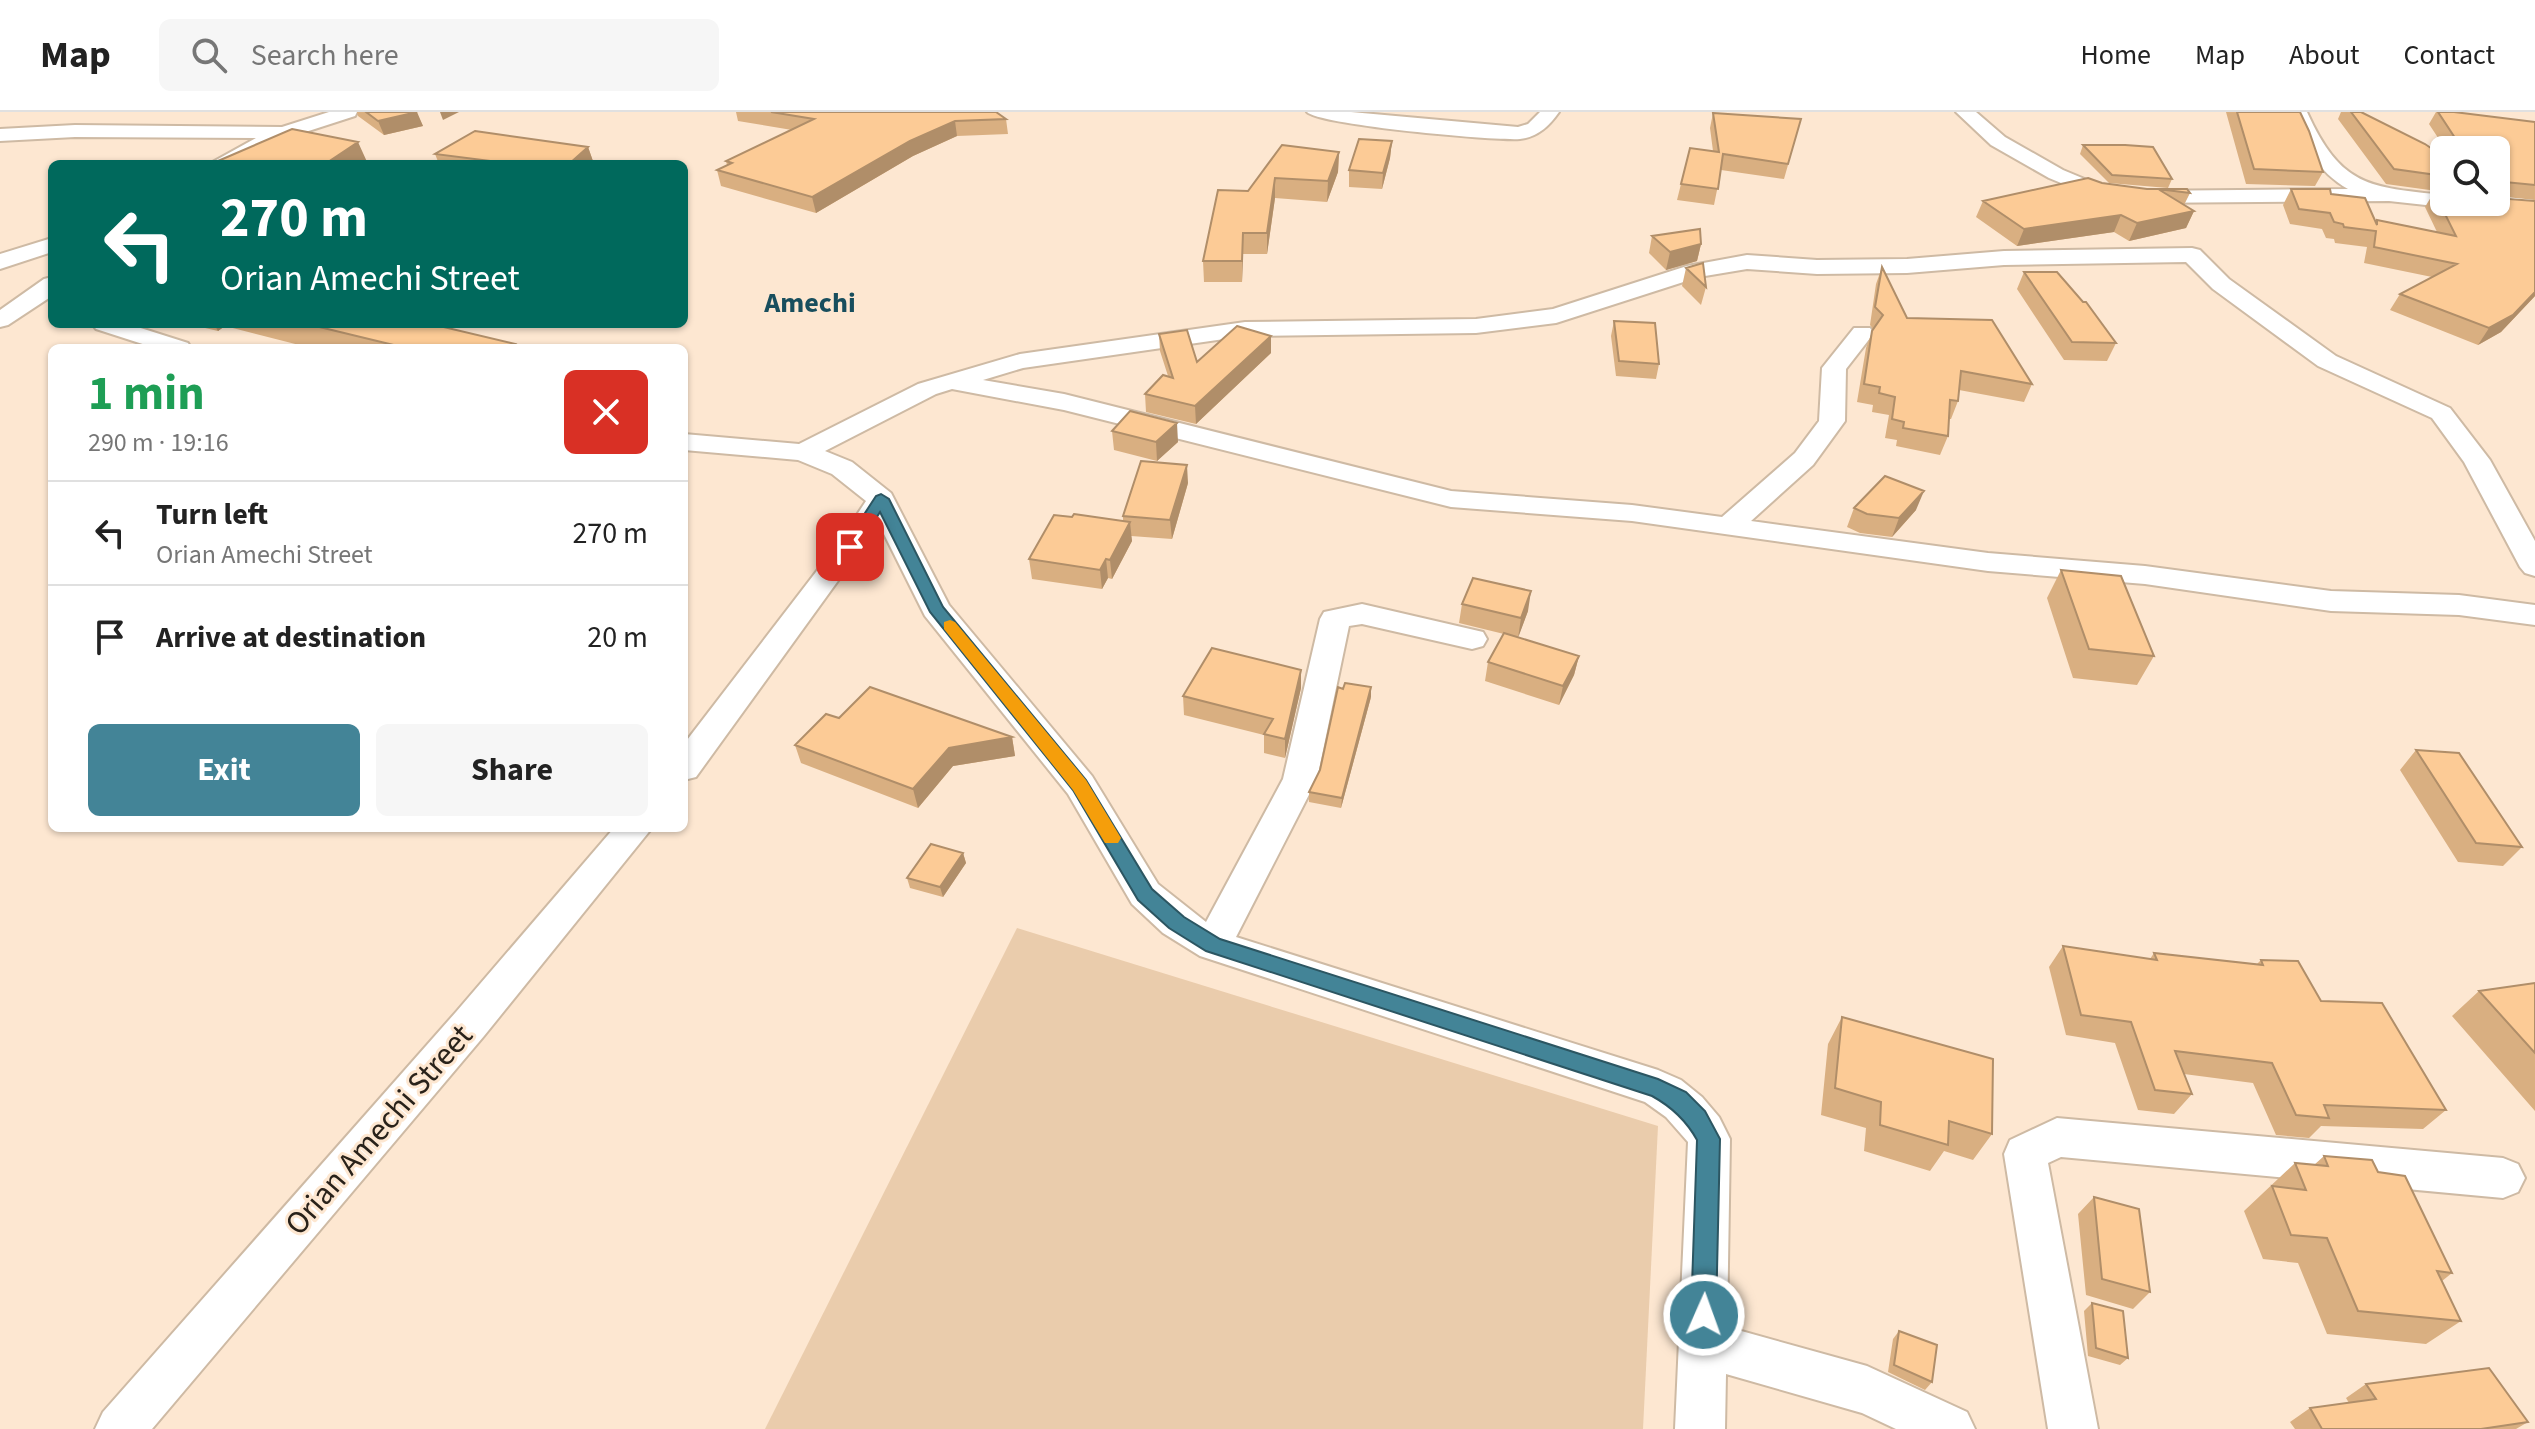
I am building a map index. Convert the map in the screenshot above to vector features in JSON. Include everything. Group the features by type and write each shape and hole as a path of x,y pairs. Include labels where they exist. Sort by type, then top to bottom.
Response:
{"street":[{"path":"227,160 283,133 348,112"},
{"path":"1316,112 1378,122 1519,133 1535,128 1550,112"},
{"path":"1965,112 1998,141 2056,174 2095,191 2140,197 2389,195 2430,199"},
{"path":"2298,112 2317,154 2328,166 2351,184 2389,195"},
{"path":"0,135 116,122 283,133"},
{"path":"2510,196 2535,209"},
{"path":"2510,207 2535,209"},
{"path":"0,250 45,245"},
{"path":"4,277 45,245"},
{"path":"803,452 890,405 948,381 1039,357 1245,329 1476,326 1556,316 1695,271 1747,262 1817,267 1907,266 2004,258 2192,255 2221,284 2327,361 2441,413 2477,460 2535,567"},
{"path":"4,277 48,277"},
{"path":"4,277 5,317 42,303"},
{"path":"116,328 166,344"},
{"path":"1730,525 1804,459 1832,421 1834,368 1862,333"},
{"path":"948,381 1025,393 1120,415 1439,497 1632,513 1988,562 2145,575 2331,601 2459,605 2535,615"},
{"path":"688,442 803,452 842,468 881,499 936,609 1080,785 1145,894 1176,922 1213,945 1658,1088 1678,1099 1697,1119 1709,1139 1700,1429"},
{"path":"688,763 816,594 881,499"},
{"path":"1213,945 1300,779 1335,619 1362,614 1472,639"},
{"name":"Orian Amechi Street","path":"120,1429 470,1024 631,832"},
{"path":"2073,1429 2025,1154 2057,1137 2503,1178"},
{"path":"1703,1344 1867,1390 1950,1429"}],"shaded area":[{"path":"1017,928 1658,1126 1643,1429 765,1429"}],"building":[{"path":"366,112 417,112 378,121"},
{"path":"771,112 996,112 1006,119 955,121 910,141 812,197 717,170 732,163 726,161 814,119"},
{"path":"2237,112 2300,112 2323,172 2254,169"},
{"path":"2351,112 2361,112 2430,147 2430,174 2394,169"},
{"path":"2438,112 2535,122 2535,185 2510,182 2510,136 2454,136"},
{"path":"1713,113 1801,119 1788,164 1723,154 1718,189 1681,184 1690,148 1719,152"},
{"path":"292,129 358,142 331,160 220,160"},
{"path":"475,131 588,147 573,160 482,160 435,154"},
{"path":"1359,139 1392,141 1383,173 1349,170"},
{"path":"1282,145 1339,152 1328,181 1275,178 1267,233 1243,233 1242,261 1203,261 1218,190 1248,191"},
{"path":"2083,145 2153,147 2172,179 2112,175"},
{"path":"2088,178 2102,183 2158,189 2194,211 2137,223 2121,215 2024,229 1983,201"},
{"path":"2158,189 2187,189 2190,193"},
{"path":"2291,189 2330,189 2331,194 2365,198 2377,225 2377,220 2456,236 2446,216 2510,216 2510,199 2535,201 2535,292 2513,315 2489,328 2400,294 2457,264 2374,247 2376,231 2344,227 2334,222 2330,213 2299,209"},
{"path":"1700,229 1701,244 1670,252 1652,236"},
{"path":"1703,263 1706,287 1686,268"},
{"path":"1882,267 1907,318 1992,320 2032,384 1961,371 1958,401 1950,400 1948,436 1903,428 1904,422 1892,419 1895,397 1879,393 1880,387 1864,384 1872,331 1883,315 1875,307"},
{"path":"2024,272 2057,272 2086,302 2116,343 2072,342"},
{"path":"1614,321 1655,323 1659,364 1619,361"},
{"path":"1237,326 1271,336 1195,406 1145,394 1163,375 1173,378 1159,334 1187,330 1197,362"},
{"path":"324,328 448,328 515,344 390,344"},
{"path":"1130,411 1177,423 1156,442 1112,431"},
{"path":"1141,461 1187,465 1170,520 1123,516"},
{"path":"1885,476 1924,491 1899,518 1867,514 1854,508"},
{"path":"1074,514 1130,522 1110,560 1106,559 1100,570 1029,559 1054,515 1072,517"},
{"path":"2061,570 2121,576 2154,656 2089,649"},
{"path":"1473,578 1531,591 1521,618 1462,604"},
{"path":"1504,633 1579,656 1563,686 1488,662"},
{"path":"1212,648 1301,670 1285,739 1264,734 1273,719 1183,696"},
{"path":"1345,683 1371,687 1342,798 1309,792 1320,770 1338,687 1343,689"},
{"path":"870,687 1012,737 949,748 913,789 795,745 826,714 839,718"},
{"path":"2416,750 2459,753 2522,847 2476,843"},
{"path":"931,844 963,853 940,887 907,878"},
{"path":"2063,946 2157,960 2154,953 2263,965 2261,960 2298,961 2321,1001 2382,1003 2446,1110 2324,1105 2329,1118 2296,1115 2272,1063 2175,1051 2192,1094 2155,1090 2131,1022 2081,1015"},
{"path":"2535,983 2535,1053 2479,991"},
{"path":"1842,1017 1993,1059 1992,1134 1949,1121 1948,1145 1880,1125 1881,1102 1835,1088"},
{"path":"2324,1156 2372,1160 2378,1172 2405,1176 2452,1273 2437,1271 2461,1321 2358,1311 2327,1238 2291,1235 2272,1186 2306,1190 2295,1163 2328,1166"},
{"path":"2094,1197 2139,1209 2150,1292 2102,1279"},
{"path":"2092,1303 2123,1311 2128,1358 2096,1348"},
{"path":"1899,1331 1937,1345 1932,1382 1894,1365"},
{"path":"2489,1368 2528,1422 2481,1429 2322,1429 2310,1408 2376,1399 2366,1384"}],"slow traffic":[{"path":"950,626 1080,785 1111,838"}],"district":[{"name":"Amechi","path":"810,303"}],"route":[{"path":"850,547 881,499 936,609 1080,785 1145,894 1176,922 1213,945 1658,1088 1678,1099 1697,1119 1709,1139 1704,1315"}]}
